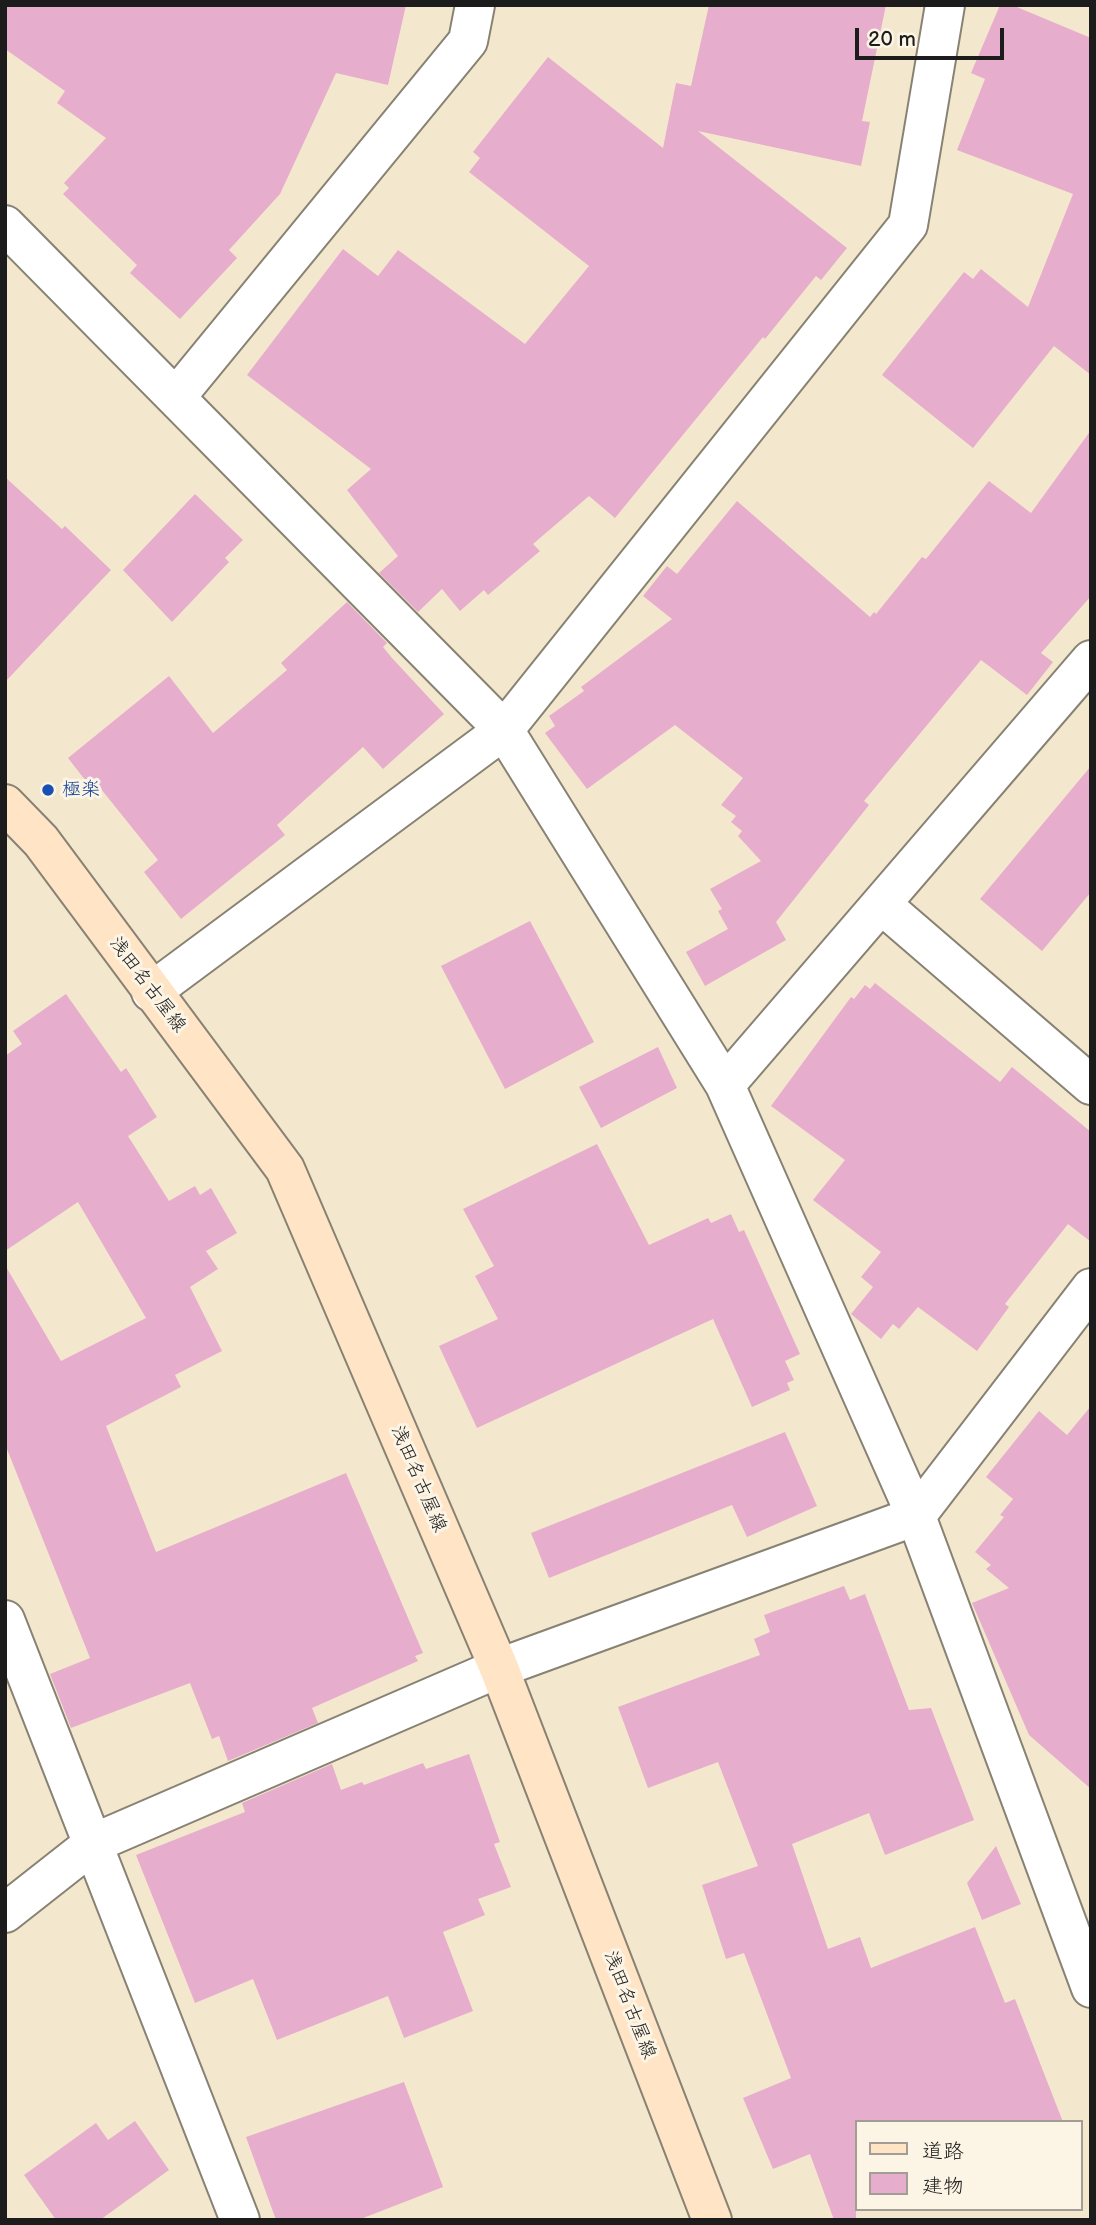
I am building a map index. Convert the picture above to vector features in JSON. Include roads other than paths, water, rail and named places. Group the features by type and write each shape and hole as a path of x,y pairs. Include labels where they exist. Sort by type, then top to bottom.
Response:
{"main road":[{"name":"浅田名古屋線","path":"5,804 41,841 285,1169 499,1668 712,2220"}],"street":[{"path":"176,397 468,41 475,5"},
{"path":"152,992 504,730 908,225 945,5"},
{"path":"5,225 504,730 725,1085 916,1516 1083,1937 1091,1988"},
{"path":"725,1085 1091,660"},
{"path":"881,904 1091,1085"},
{"path":"5,1913 94,1843 499,1668 916,1516 1091,1288"},
{"path":"5,1620 240,2220"}],"place":[{"name":"極楽","path":"48,790"}]}
